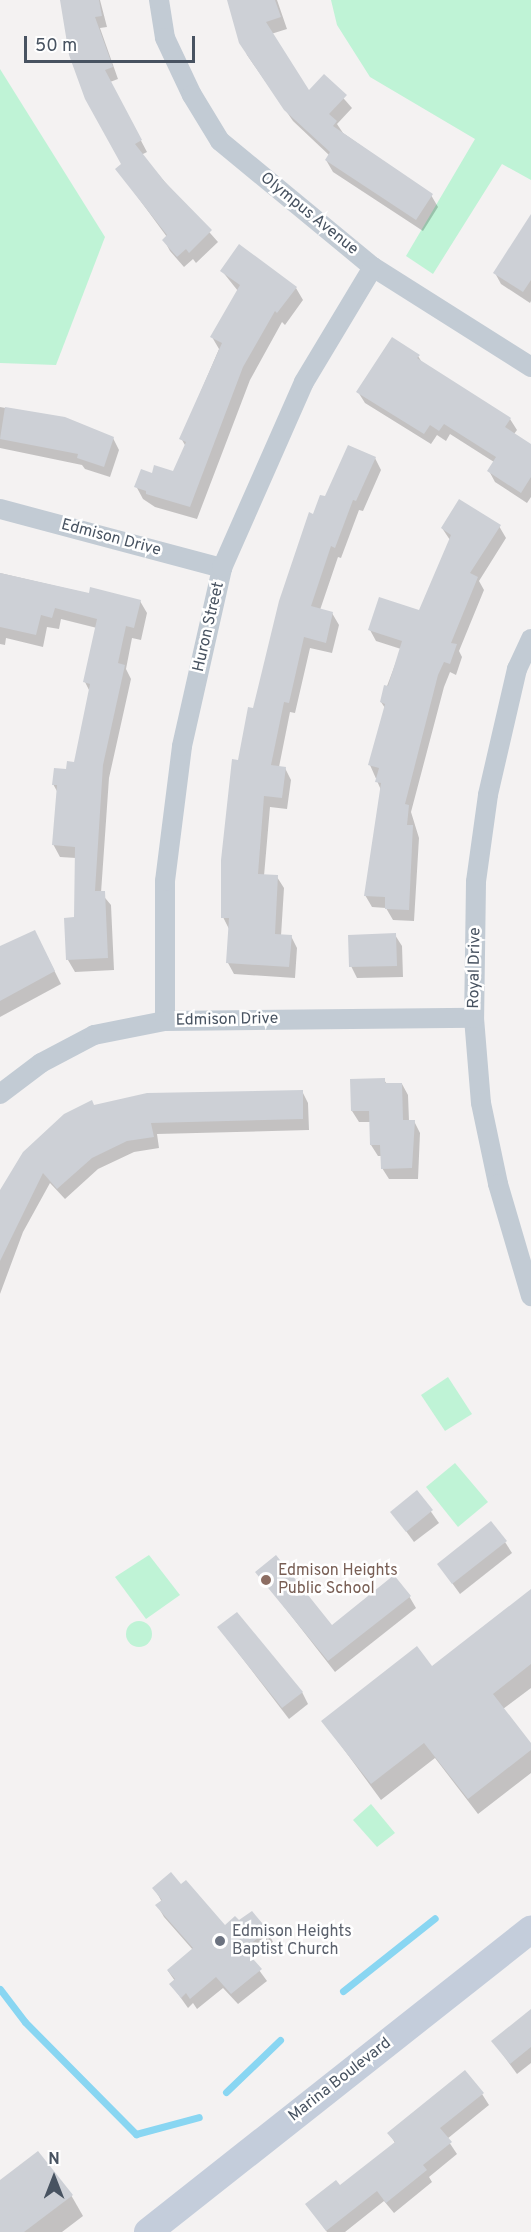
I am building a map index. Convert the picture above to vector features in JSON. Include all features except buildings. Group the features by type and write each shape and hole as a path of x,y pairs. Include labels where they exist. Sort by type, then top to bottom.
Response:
{"street":[{"name":"Olympus Avenue","path":"159,0 165,38 192,95 220,141 373,267 531,367"},
{"name":"Huron Street","path":"165,1021 165,881 181,757 222,568 304,382 373,267"},
{"name":"Edmison Drive","path":"0,509 222,568"},
{"name":"Royal Drive","path":"531,639 517,669 488,795 476,882 474,1018 481,1103 498,1184 531,1296"},
{"name":"Edmison Drive","path":"0,1094 41,1062 94,1035 165,1021 474,1018"},
{"name":"Marina Boulevard","path":"148,2232 531,1929"}],"green space":[{"path":"331,0 531,0 531,180 502,164 433,274 406,256 475,139 370,77 337,25"},
{"path":"0,69 105,237 56,365 0,363"},
{"path":"448,1377 472,1414 445,1431 421,1395"},
{"path":"455,1463 488,1502 458,1527 426,1487"},
{"path":"149,1555 180,1595 146,1619 115,1577"},
{"path":"139,1621 148,1625 152,1634 148,1643 139,1647 130,1643 126,1634 130,1625"},
{"path":"371,1804 395,1833 377,1847 353,1820"}],"waterway":[{"path":"343,1991 435,1918"},
{"path":"0,1989 25,2022 136,2134 199,2117"},
{"path":"226,2092 280,2040"}],"place":[{"name":"Edmison Heights Public School","path":"266,1580"},
{"name":"Edmison Heights Baptist Church","path":"220,1941"}]}
